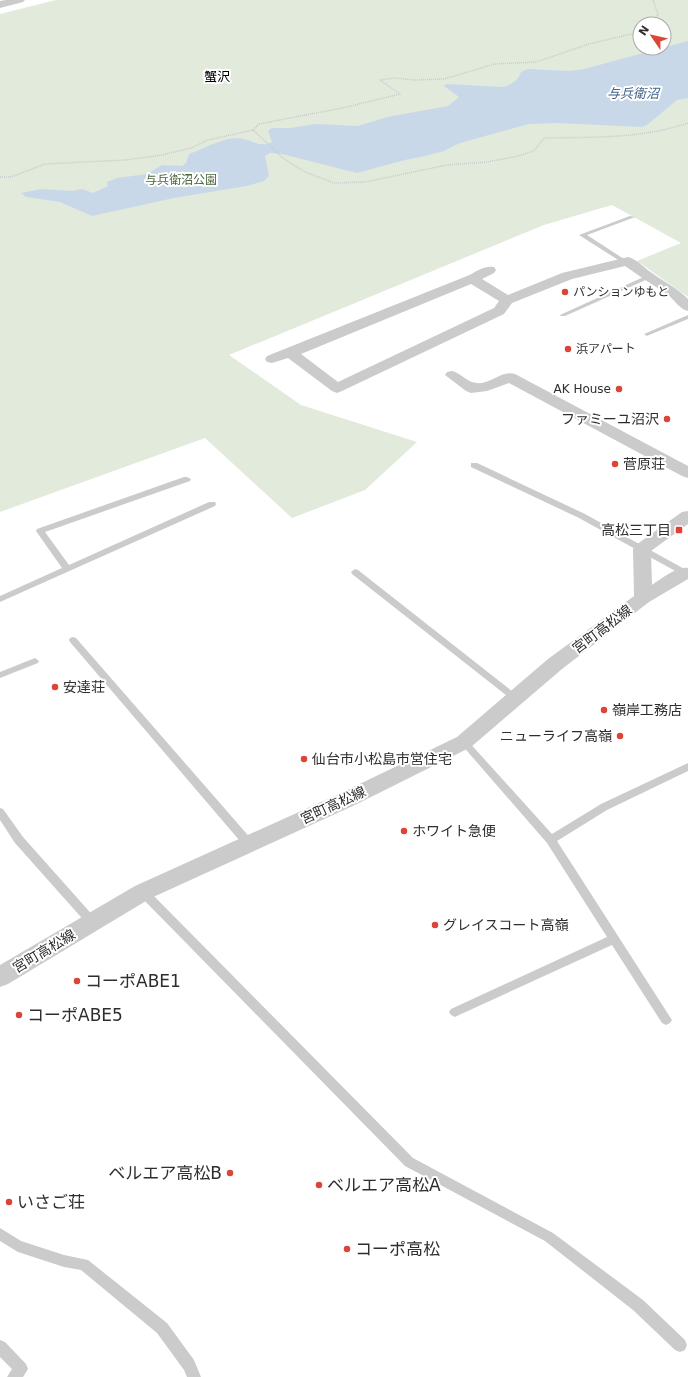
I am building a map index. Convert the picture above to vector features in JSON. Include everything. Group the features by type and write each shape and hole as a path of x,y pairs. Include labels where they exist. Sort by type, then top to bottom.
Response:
{"street":[{"path":"0,5 19,0"},
{"path":"290,353 337,388 499,311 507,300 567,276 628,261 648,278 673,292 688,307"},
{"path":"272,360 472,279 489,270"},
{"path":"472,279 507,300"},
{"path":"452,375 471,388 482,388 510,376 688,473"},
{"path":"643,598 642,549 688,516"},
{"name":"宮町高松線","path":"0,977 143,892 348,799 464,742 514,697 555,664 643,598 687,574"}],"lane":[{"path":"625,262 582,235 632,217"},
{"path":"563,315 648,278"},
{"path":"647,334 688,317"},
{"path":"474,465 582,516 687,574"},
{"path":"67,569 40,531 187,479"},
{"path":"0,599 212,504"},
{"path":"356,572 514,697"},
{"path":"73,640 249,844"},
{"path":"0,675 35,661"},
{"path":"464,742 551,840 666,1020"},
{"path":"551,840 604,807 688,767"},
{"path":"0,812 19,840 92,922"},
{"path":"143,892 409,1162 549,1237 638,1305 680,1345"},
{"path":"455,1012 614,939"},
{"path":"0,1234 18,1246 64,1261 84,1264 162,1328 189,1365 194,1377"},
{"path":"0,1347 21,1369 14,1377"}],"path":[{"path":"653,0 659,11 658,16"},
{"path":"0,177 11,177 45,164 125,160 162,155 191,148 208,140 254,130 258,124 367,103 400,94 380,80 395,78 444,79 495,64 536,62 589,44 632,34"},
{"path":"254,130 284,158 303,171 334,183 365,182 447,165 487,162 518,156 534,151 544,138 631,136 673,129 688,123"}],"green space":[{"name":"与兵衛沼公園","path":"56,0 688,0 688,297 637,261 681,243 612,205 544,225 229,355 301,405 417,442 365,490 292,518 205,438 0,512 0,14"}],"water":[{"name":"与兵衛沼","path":"688,41 688,98 677,100 647,125 642,127 557,123 529,124 460,143 444,151 357,173 282,154 270,153 265,156 269,176 264,181 247,186 174,198 92,216 60,202 26,197 21,193 41,189 72,191 82,189 93,193 108,186 107,182 117,178 147,174 162,165 182,166 186,163 189,154 224,140 241,138 259,144 268,144 272,142 268,131 272,128 290,128 316,124 358,126 387,117 448,106 459,97 444,86 446,84 503,87 514,82 521,72 528,69 569,71 584,69 632,56 672,56 672,45"}],"place":[{"name":"パンションゆもと","path":"565,292"},
{"name":"浜アパート","path":"568,349"},
{"name":"AK House","path":"619,389"},
{"name":"ファミーユ沼沢","path":"667,419"},
{"name":"菅原荘","path":"615,464"},
{"name":"高松三丁目","path":"679,530"},
{"name":"安達荘","path":"55,687"},
{"name":"嶺岸工務店","path":"604,710"},
{"name":"ニューライフ高嶺","path":"620,736"},
{"name":"仙台市小松島市営住宅","path":"304,759"},
{"name":"ホワイト急便","path":"404,831"},
{"name":"グレイスコート高嶺","path":"435,925"},
{"name":"コーポABE1","path":"77,981"},
{"name":"コーポABE5","path":"19,1015"},
{"name":"ベルエア高松B","path":"230,1173"},
{"name":"ベルエア高松A","path":"319,1185"},
{"name":"いさご荘","path":"9,1202"},
{"name":"コーポ高松","path":"347,1249"}],"district":[{"name":"蟹沢","path":"217,76"}]}
